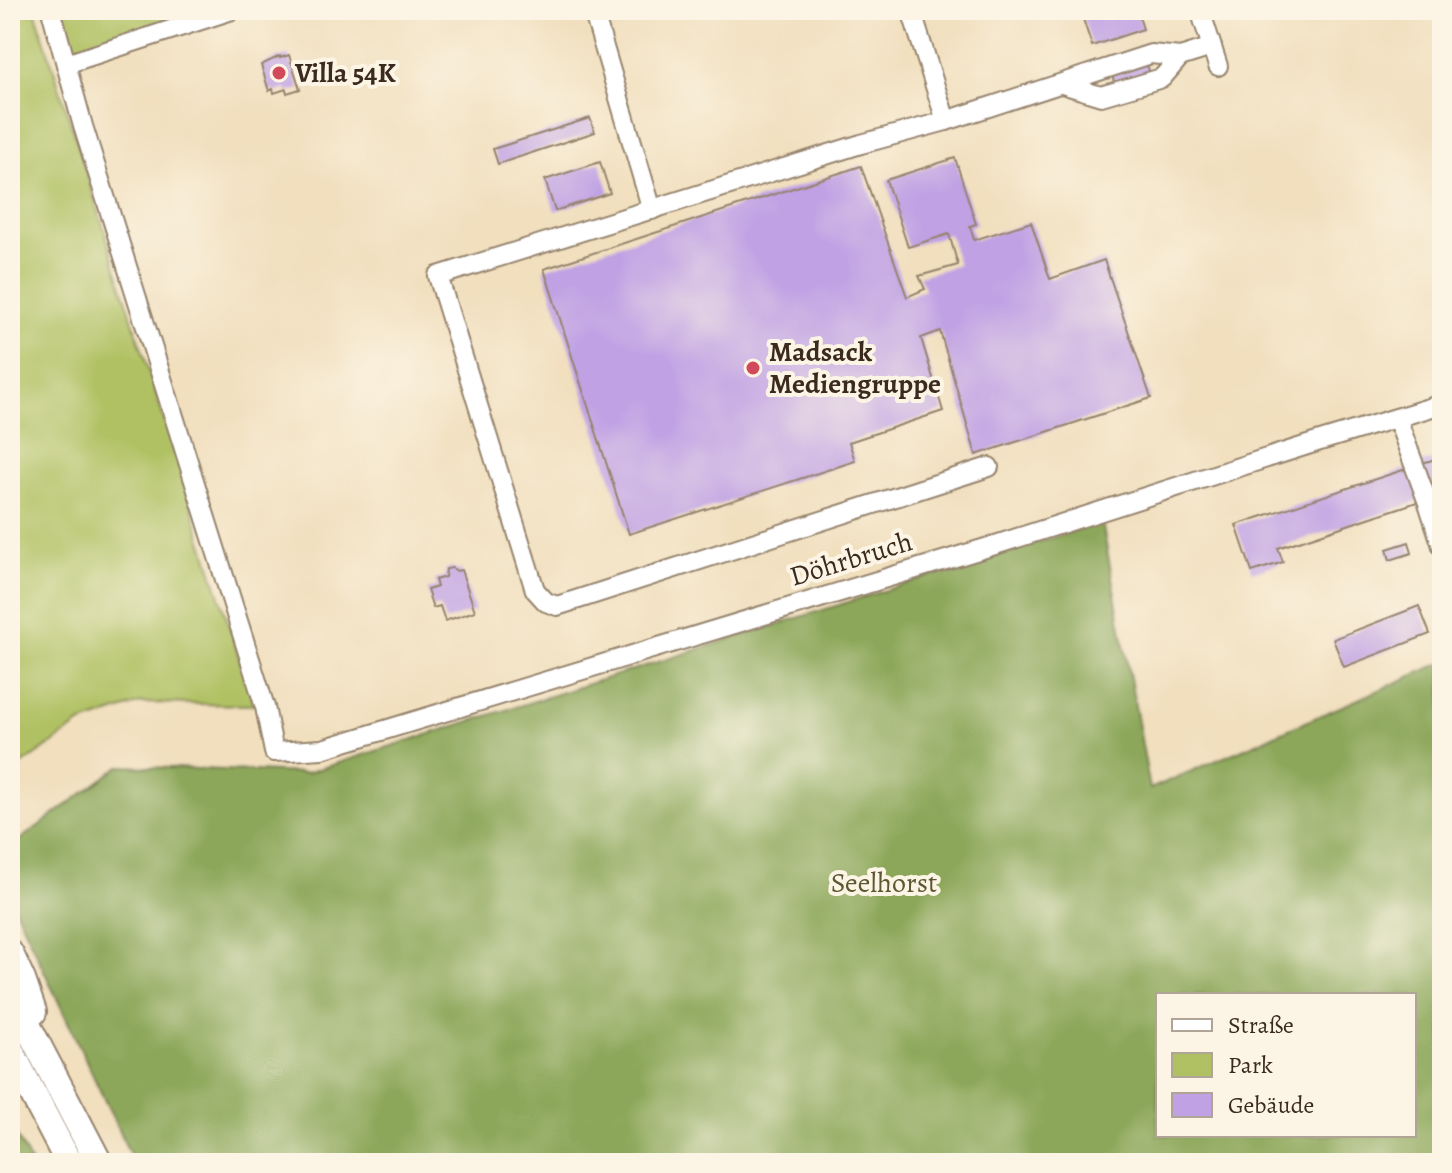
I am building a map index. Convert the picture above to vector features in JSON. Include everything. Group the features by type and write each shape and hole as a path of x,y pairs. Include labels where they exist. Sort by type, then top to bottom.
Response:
{"highway":[{"path":"10,954 59,1087"},
{"path":"10,992 99,1163"},
{"path":"10,1050 69,1163"}],"street":[{"path":"51,10 66,64 232,10"},
{"path":"593,10 652,210"},
{"path":"911,10 946,121"},
{"path":"1200,10 1218,66"},
{"path":"989,467 557,606 546,602 535,590 438,276 861,144 946,121 1151,54 1180,57 1212,47"},
{"path":"1062,84 1101,96 1162,78 1180,57"},
{"name":"Döhrbruch","path":"66,64 87,141 265,707 274,752 322,749 992,546 1442,404"},
{"path":"1397,418 1442,546"}],"green space":[{"path":"10,10 35,10 254,705 141,703 80,724 10,773"},
{"path":"63,10 195,10 76,51"},
{"name":"Seelhorst","path":"1102,522 1150,789 1442,663 1442,1163 134,1163 10,898 10,847 120,766 306,773"},
{"path":"10,1123 31,1163 10,1163"}],"building":[{"path":"1080,10 1137,10 1143,29 1092,46"},
{"name":"Villa 54K","path":"289,55 300,89 287,93 286,89 274,93 273,89 269,91 261,65"},
{"path":"1146,62 1150,74 1115,84 1111,73"},
{"path":"590,118 595,132 498,164 493,149"},
{"name":"Madsack Mediengruppe","path":"955,158 976,224 970,226 974,240 1031,222 1050,279 1104,260 1151,398 976,455 940,331 921,338 943,411 849,442 855,461 629,534 544,269 861,166 907,297 925,289 919,276 958,265 949,234 908,247 886,180"},
{"path":"600,162 610,193 555,211 545,180"},
{"path":"1442,457 1442,487 1428,492 1419,464"},
{"path":"1409,468 1420,501 1278,548 1283,562 1252,572 1236,525"},
{"path":"1409,542 1412,553 1390,560 1387,549"},
{"path":"446,569 461,570 475,611 445,621 440,606 433,608 427,590 437,587 435,580 445,577"},
{"path":"1419,606 1430,634 1344,667 1333,639"}],"tram line":[{"path":"1431,10 1442,18"}],"place":[{"name":"Villa 54K","path":"279,73"},
{"name":"Madsack Mediengruppe","path":"753,368"}]}
